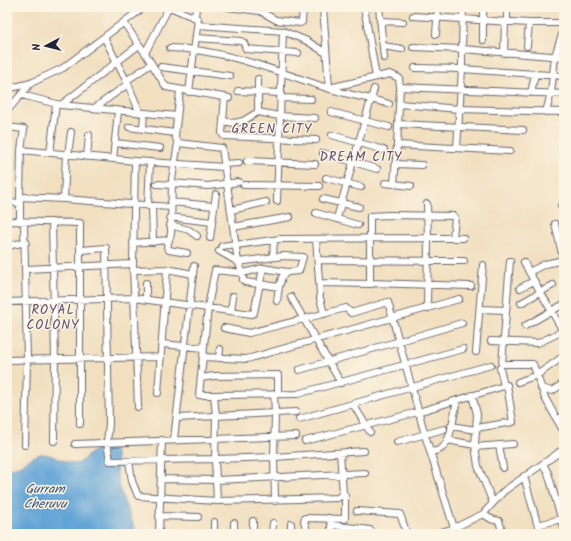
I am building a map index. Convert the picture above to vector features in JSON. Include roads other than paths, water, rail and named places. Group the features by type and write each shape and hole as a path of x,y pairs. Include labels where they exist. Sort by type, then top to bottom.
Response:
{"street":[{"path":"7,89 31,83 63,68 144,7"},
{"path":"145,53 170,7 198,19 189,92"},
{"path":"195,17 196,7"},
{"path":"228,7 260,11"},
{"path":"253,7 276,20 300,23"},
{"path":"296,36 300,23 302,22 303,7"},
{"path":"324,7 329,88"},
{"path":"364,7 376,77"},
{"path":"379,7 384,58"},
{"path":"436,34 438,7"},
{"path":"457,148 462,69 463,7"},
{"path":"483,40 484,7"},
{"path":"504,53 508,7"},
{"path":"413,16 529,24 564,24"},
{"path":"380,21 402,22"},
{"path":"124,23 145,53 166,88 227,98 222,133 224,136 316,140"},
{"path":"527,46 529,24"},
{"path":"198,25 283,31 296,36 326,53"},
{"path":"546,112 555,56 562,45 564,28"},
{"path":"277,201 283,31"},
{"path":"104,37 142,113 143,128"},
{"path":"196,38 241,41 244,43 246,48 298,53"},
{"path":"50,153 58,104 139,45"},
{"path":"383,46 402,49"},
{"path":"413,47 462,49 564,57"},
{"path":"170,48 194,49 281,72 329,88 389,104"},
{"path":"93,109 151,64"},
{"path":"161,67 230,76"},
{"path":"415,68 462,69 564,76"},
{"path":"329,88 390,74 399,78 400,104 394,184"},
{"path":"532,93 534,74"},
{"path":"258,79 258,112"},
{"path":"7,111 31,83"},
{"path":"400,87 564,94"},
{"path":"337,218 374,89"},
{"path":"180,91 175,133 178,143 172,184 170,217 171,234 168,247 169,250 187,253"},
{"path":"238,91 311,99"},
{"path":"22,95 58,104 93,109 177,116"},
{"path":"400,104 459,109 564,112"},
{"path":"112,159 118,112"},
{"path":"223,121 234,123 243,121 258,112 279,116 315,118"},
{"path":"331,112 388,127"},
{"path":"398,124 523,130"},
{"path":"7,127 24,129 21,150 20,200 26,242 25,301 27,360 25,445"},
{"path":"129,127 175,133"},
{"path":"64,199 67,154 71,132"},
{"path":"87,156 89,135"},
{"path":"332,135 384,150"},
{"path":"115,143 160,148"},
{"path":"178,143 222,148 232,210 238,262 243,273 243,280 245,282 278,288"},
{"path":"397,145 510,151"},
{"path":"21,150 175,164 224,166 239,163"},
{"path":"323,152 377,169"},
{"path":"135,161 133,267 138,407"},
{"path":"247,161 278,164 315,164"},
{"path":"150,162 150,206 153,242"},
{"path":"395,164 422,165"},
{"path":"326,178 361,186"},
{"path":"157,184 198,186 227,183 277,186 319,186"},
{"path":"385,183 411,186"},
{"path":"210,238 216,194"},
{"path":"7,202 20,200 64,199 150,206 214,206"},
{"path":"323,199 358,207"},
{"path":"232,210 266,202"},
{"path":"427,309 428,204"},
{"path":"316,212 358,225"},
{"path":"372,284 370,281 369,238 370,218 372,216 455,216 453,238"},
{"path":"170,217 212,222"},
{"path":"233,227 290,217"},
{"path":"7,221 80,223 80,424"},
{"path":"52,222 55,358 54,441"},
{"path":"529,272 546,264 564,260 555,224"},
{"path":"170,225 190,230 197,236"},
{"path":"463,238 274,240 236,244 220,248 238,262 273,257 303,258 299,271 287,272 263,268 243,273 215,270 208,308 199,395 297,394 463,349"},
{"path":"316,239 320,296 324,314"},
{"path":"133,243 169,240"},
{"path":"273,257 274,240"},
{"path":"7,246 26,242"},
{"path":"81,250 106,248 109,358 109,424 106,442 110,461 274,457 364,451"},
{"path":"318,260 464,261"},
{"path":"510,261 502,342 502,364 530,363 534,367 541,388 564,432"},
{"path":"491,341 538,343 564,332 524,262"},
{"path":"476,352 483,265"},
{"path":"26,269 107,266 167,269 193,274"},
{"path":"174,439 194,266"},
{"path":"7,302 134,298 254,314 263,268"},
{"path":"158,393 167,269"},
{"path":"277,301 278,288 282,277 287,272"},
{"path":"520,288 534,281"},
{"path":"146,283 146,299"},
{"path":"319,283 471,286"},
{"path":"521,303 553,285"},
{"path":"231,311 232,296"},
{"path":"290,297 341,383"},
{"path":"203,357 247,359 459,299"},
{"path":"224,328 249,333 346,308 351,313 388,302 418,412 454,528"},
{"path":"525,326 564,304"},
{"path":"480,309 506,310"},
{"path":"299,370 462,323"},
{"path":"162,344 204,348"},
{"path":"219,358 220,349"},
{"path":"305,441 418,412 510,384 537,375 564,356"},
{"path":"7,360 55,358 161,358"},
{"path":"299,418 491,365"},
{"path":"451,426 476,429 513,422 510,384 500,368"},
{"path":"201,378 214,376 278,375 274,413 275,501"},
{"path":"541,388 552,391 564,383"},
{"path":"214,395 216,416 215,459 217,501"},
{"path":"472,395 477,414 475,446 478,466 492,503"},
{"path":"430,452 441,449 447,440 457,400"},
{"path":"353,404 370,432"},
{"path":"177,418 296,412"},
{"path":"557,420 564,415"},
{"path":"397,442 444,429"},
{"path":"75,444 174,439 296,436"},
{"path":"159,534 162,440"},
{"path":"447,440 475,446 513,444"},
{"path":"499,445 503,468"},
{"path":"437,534 454,528 483,514 492,503 524,476 562,451 564,460"},
{"path":"308,534 304,521 305,518 345,519 345,495 343,493 340,453"},
{"path":"129,461 132,481 138,496 217,501 275,501 338,498 343,493"},
{"path":"543,464 548,473 564,528"},
{"path":"161,479 216,480 365,473"},
{"path":"524,476 540,534"},
{"path":"357,511 400,514 407,534"},
{"path":"483,514 491,519 499,521 503,534"},
{"path":"159,516 198,517"},
{"path":"328,518 331,525 331,534"},
{"path":"538,525 561,518"},
{"path":"252,534 253,521"},
{"path":"214,522 214,534"},
{"path":"234,523 234,534"},
{"path":"272,534 273,523"},
{"path":"291,524 291,534"},
{"path":"331,525 370,530 374,534"}],"water":[{"name":"Gurram Cheruvu","path":"104,446 114,449 117,459 118,483 135,533 7,534 7,464 11,468 20,466 34,456 45,454 73,464 78,464 93,451"}],"district":[{"name":"GREEN CITY","path":"272,129"},
{"name":"DREAM CITY","path":"361,157"},
{"name":"ROYAL COLONY","path":"53,318"}]}
